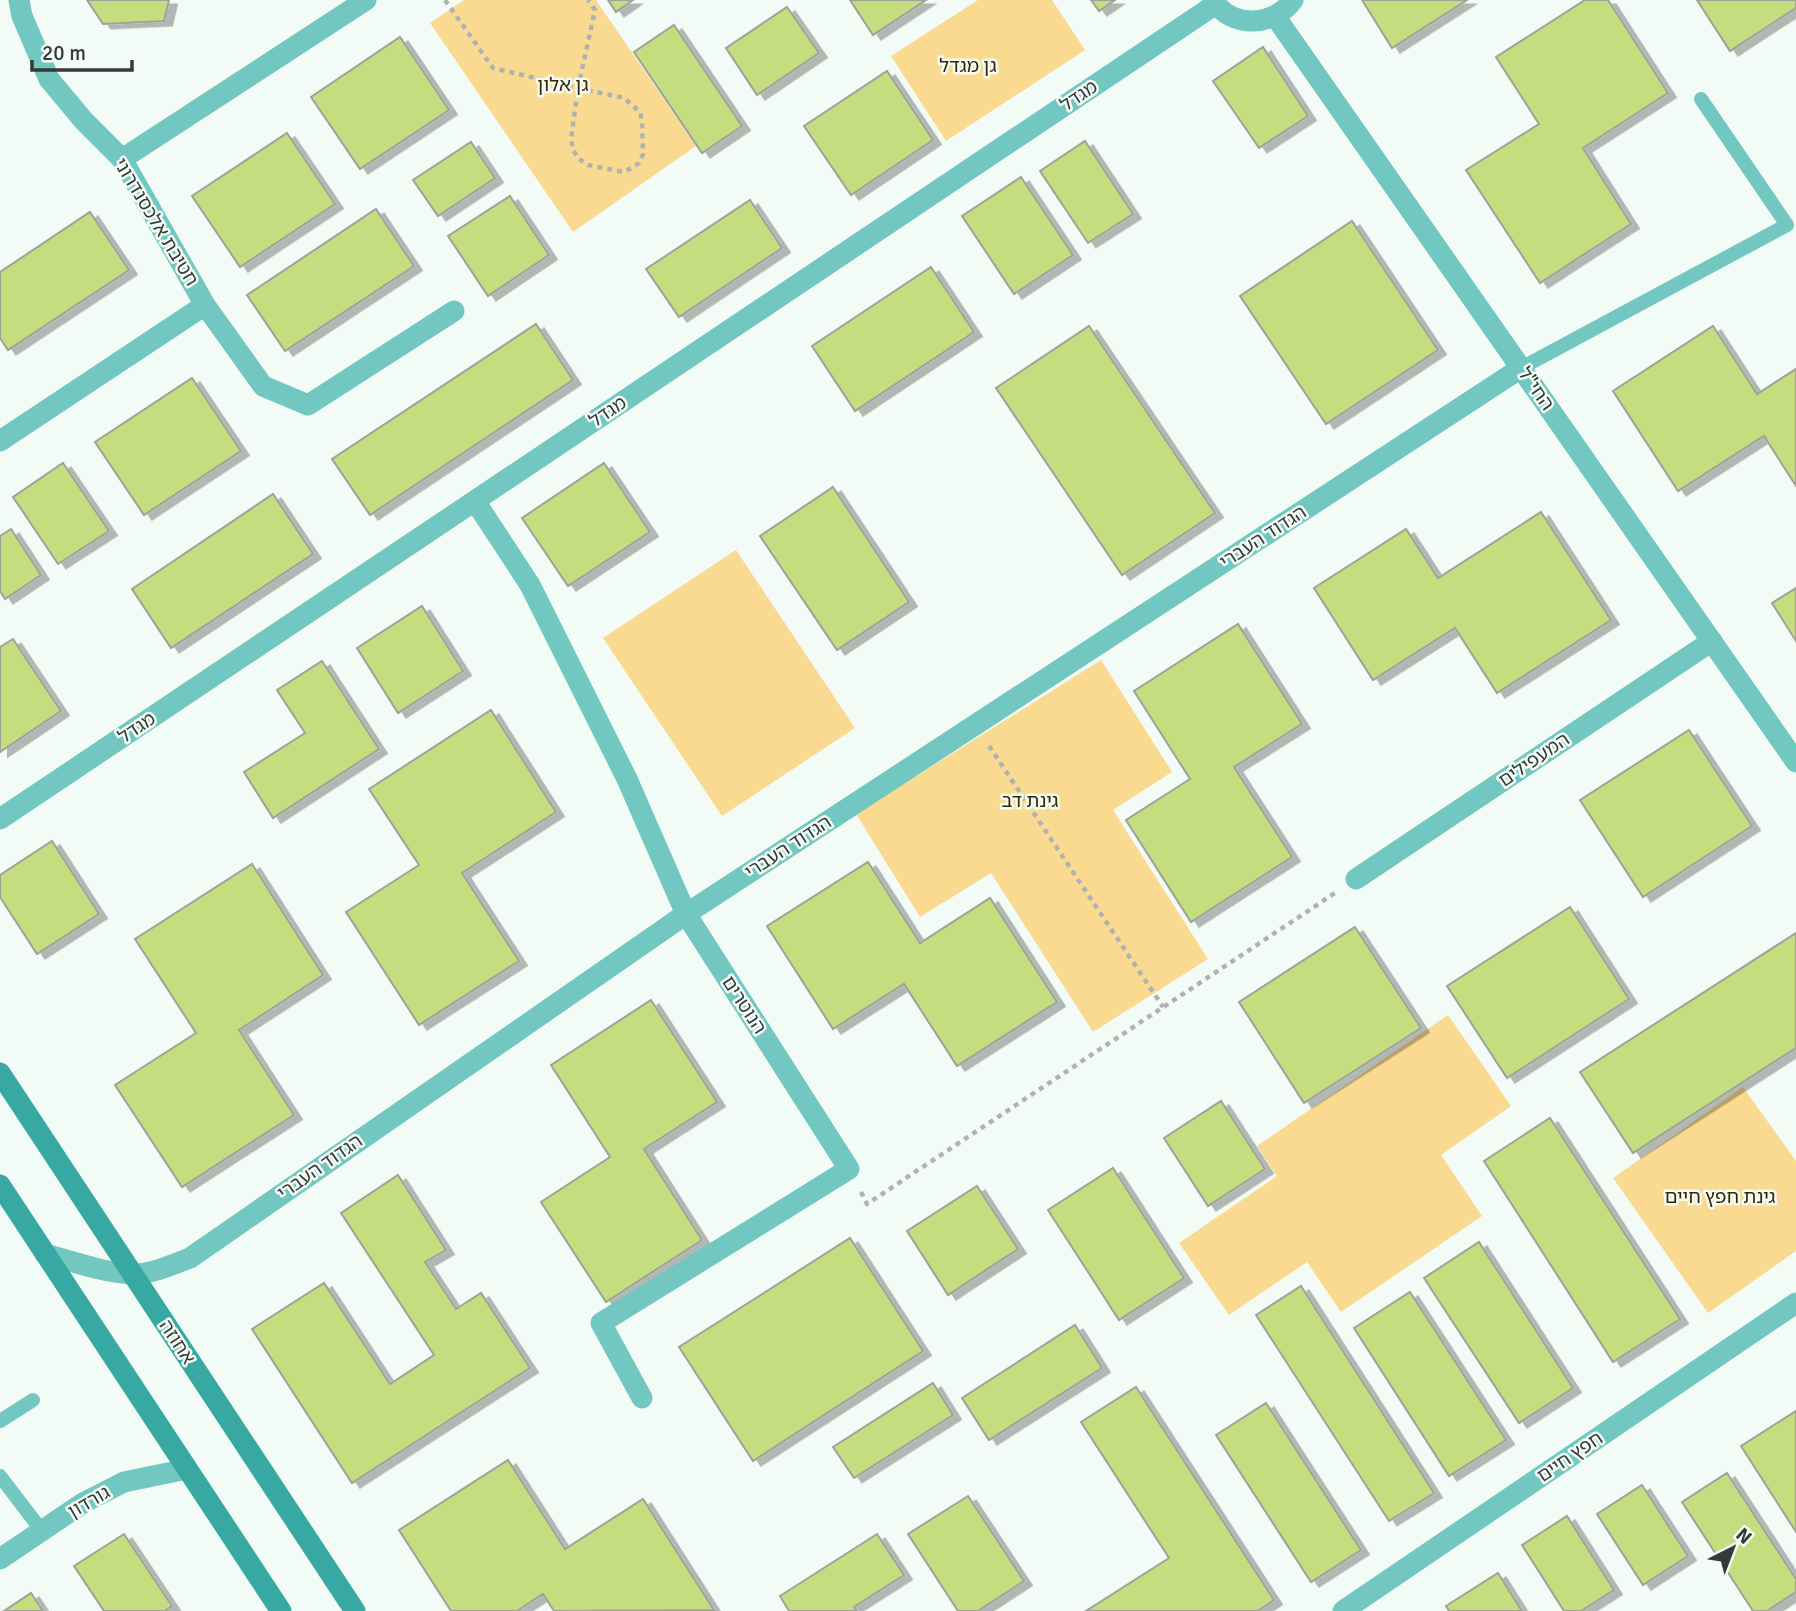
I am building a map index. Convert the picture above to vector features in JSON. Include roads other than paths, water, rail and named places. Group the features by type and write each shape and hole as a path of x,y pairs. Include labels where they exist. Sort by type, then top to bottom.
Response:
{"main road":[{"name":"אחוזה","path":"0,1073 355,1611"},
{"path":"0,1185 281,1611"}],"street":[{"name":"חטיבת אלכסנדרוני","path":"19,0 22,16 49,79 84,121 122,159 205,305 263,386 308,405 454,311"},
{"path":"122,159 366,0"},
{"path":"1214,2 1228,15 1243,21 1260,22 1275,16 1293,0"},
{"name":"מגדל","path":"0,820 1214,2"},
{"name":"החי\"ל","path":"1275,16 1796,762"},
{"name":"חטיבת אלכסנדרוני","path":"0,441 205,305"},
{"name":"הגדוד העברי","path":"45,1254 87,1266 132,1274 163,1269 190,1258 686,914 1521,368"},
{"name":"הנוטרים","path":"475,501 536,596 627,779 686,914 849,1169 601,1323 642,1398"},
{"name":"המעפילים","path":"1356,879 1712,641"},
{"name":"חפץ חיים","path":"1343,1611 1796,1303"},
{"name":"גורדון","path":"0,1559 83,1503 124,1482 187,1469"}],"lane":[{"path":"1521,368 1787,225 1701,99"},
{"path":"0,1421 33,1400"},
{"path":"0,1476 42,1531"}],"park label":[{"name":"גן מגדל","path":"968,66"},
{"name":"גן אלון","path":"563,85"},
{"name":"גינת דב","path":"1030,801"},
{"name":"גינת חפץ חיים","path":"1720,1197"}]}
